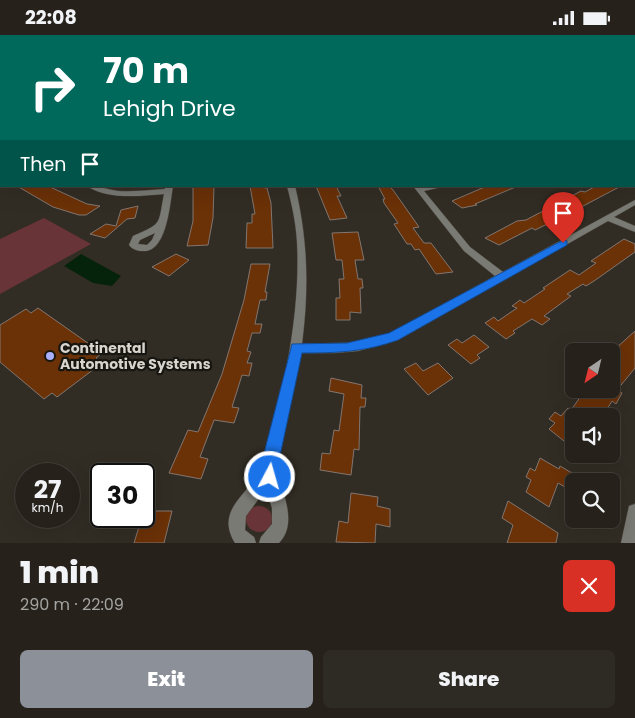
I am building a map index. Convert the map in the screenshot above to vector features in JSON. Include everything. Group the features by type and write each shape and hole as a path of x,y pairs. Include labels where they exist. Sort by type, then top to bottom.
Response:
{"street":[{"path":"93,187 121,194 169,189 162,224"},
{"path":"248,543 238,533 236,522 238,511 259,486 269,465 296,348 303,283 303,254 301,229 291,187"},
{"path":"417,188 430,187"},
{"path":"417,188 467,249 503,277"},
{"path":"296,348 347,348 385,340 410,329 635,203"},
{"path":"608,217 635,229"},
{"path":"267,543 276,535 282,525 282,513 272,487 269,465"},
{"path":"628,543 635,512"}],"shaded area":[{"path":"44,218 91,244 0,294 0,239"},
{"path":"81,254 121,276 112,286 93,283 64,266"},
{"path":"259,506 269,509 272,519 269,529 259,532 249,529 246,519 249,509"}],"building":[{"path":"19,187 50,187 87,204 100,206 86,215 79,215 53,207"},
{"path":"193,187 214,187 213,218 208,245 187,246 193,221"},
{"path":"250,187 267,188 271,203 273,248 246,248 247,223 252,223 252,214 255,214"},
{"path":"316,187 336,187 341,196 337,196 347,218 330,220"},
{"path":"379,187 390,187 393,190 419,227 413,228 424,243 431,243 453,272 436,274 419,249 415,250 411,244 407,244 394,224 398,223 384,203 383,199 385,199"},
{"path":"485,187 516,187 475,204 477,205 462,208 452,201"},
{"path":"594,187 619,187 535,230 532,228 499,245 485,238 517,221 526,220 581,191 585,192"},
{"path":"138,206 135,218 127,219 105,238 90,234 106,224 116,226 121,210"},
{"path":"358,232 364,260 355,260 358,279 362,279 363,288 360,288 361,313 350,312 350,320 336,320 336,298 340,298 339,279 344,279 342,260 336,260 332,233"},
{"path":"624,239 635,244 635,252 586,286 583,284 567,294 571,296 544,316 550,319 542,325 532,319 513,331 515,333 506,339 485,323 494,317 498,321 517,308 512,306 520,300 524,303 570,270 579,275 596,263 591,261"},
{"path":"176,254 189,260 169,276 152,267"},
{"path":"251,264 270,264 265,292 267,292 266,300 260,300 255,324 262,324 260,333 252,333 247,351 251,352 247,363 252,363 249,376 242,375 232,407 239,408 234,423 214,420 200,457 208,459 201,479 169,473 188,430 198,432 222,374 244,300"},
{"name":"Continental Automotive Systems","path":"38,308 102,353 96,358 102,363 57,397 52,393 44,399 0,362 0,325 26,309 31,313"},
{"path":"635,331 635,368 620,386 620,344"},
{"path":"474,335 489,347 477,355 480,358 471,364 448,345 457,339 462,343"},
{"path":"416,363 423,371 438,363 453,378 428,395 404,369"},
{"path":"331,378 362,385 361,398 366,398 365,407 360,407 359,450 354,449 351,475 320,470 322,453 330,454 334,430 339,431 344,394 329,391"},
{"path":"580,398 619,398 616,404 612,401 608,408 572,408"},
{"path":"565,411 565,442 549,429 555,423 549,419 555,412 561,416"},
{"path":"540,458 559,469 560,466 572,473 565,473 565,487 558,483 549,507 526,492 531,480 526,477 530,468 535,471"},
{"path":"351,493 378,497 377,506 390,509 390,527 376,524 375,543 336,542 339,521 348,523"},
{"path":"508,501 558,533 556,543 507,543 513,525 502,518"},
{"path":"155,511 172,511 164,543 134,543 139,528 155,528"}],"place":[{"name":"Continental Automotive Systems","path":"50,356"}],"route":[{"path":"270,477 269,465 296,348 347,348 377,343 394,337 563,243"}]}
